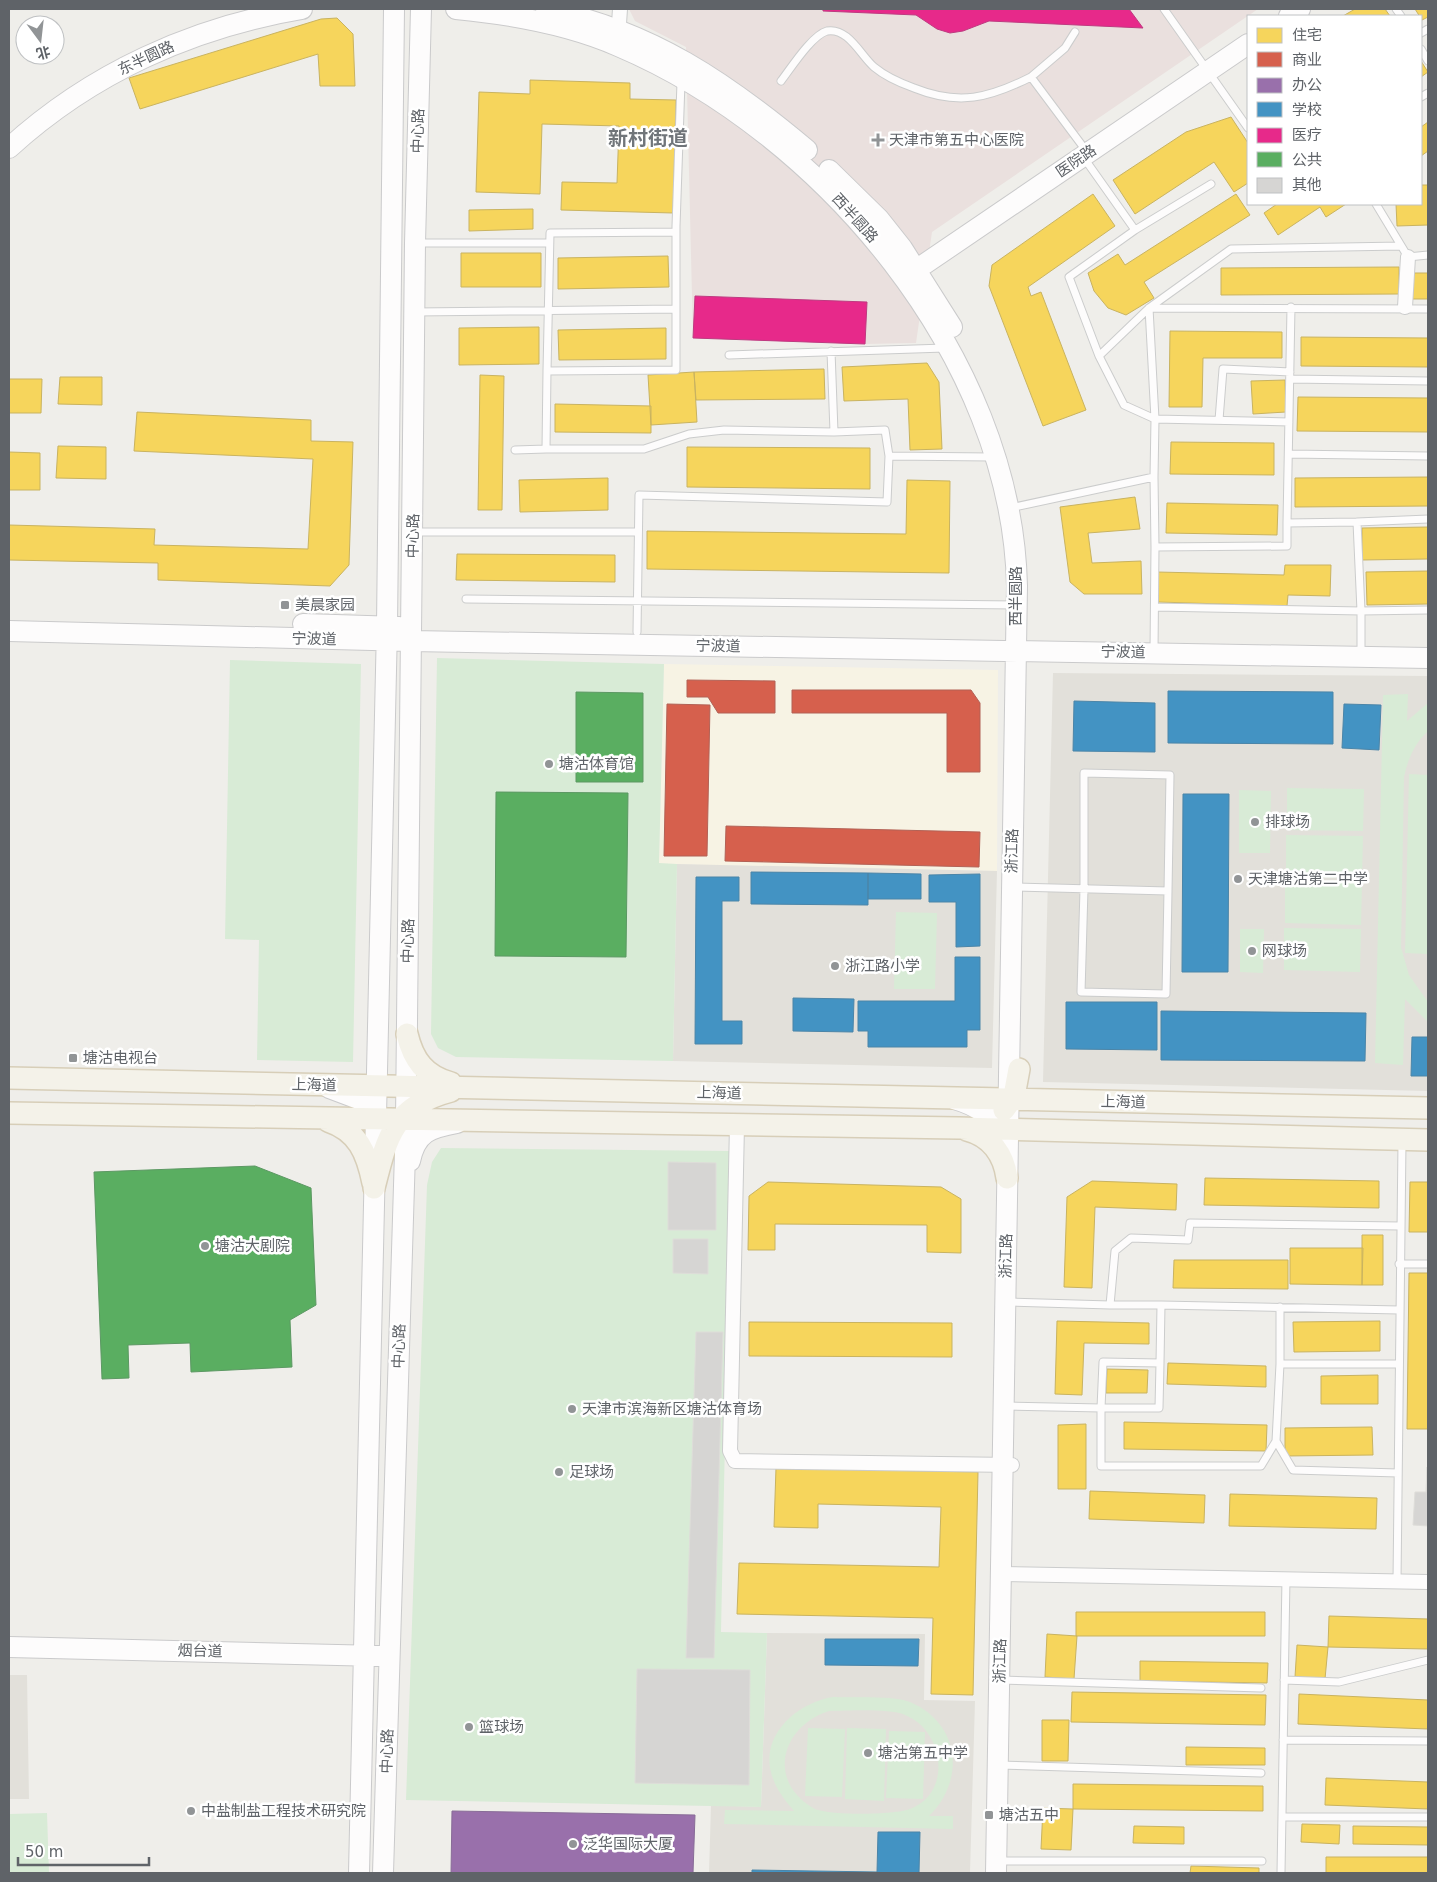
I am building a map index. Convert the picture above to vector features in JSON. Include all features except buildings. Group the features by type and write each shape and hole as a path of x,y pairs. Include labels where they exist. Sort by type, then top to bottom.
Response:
{"main road":[{"path":"407,1034 413,1054 429,1074 444,1081 468,1087"},
{"path":"1019,1069 1027,1092 1045,1100"},
{"path":"1008,1117 1019,1069"},
{"name":"上海道","path":"9,1078 953,1098 1008,1117 1428,1140"},
{"path":"374,1188 391,1119 432,1097 468,1087"},
{"name":"上海道","path":"9,1113 959,1128 1008,1117 1045,1100 1428,1108"},
{"path":"318,1119 338,1125 356,1138 365,1151 374,1188"},
{"path":"959,1128 979,1135 994,1146 1012,1178"}],"street":[{"name":"东半圆路","path":"9,131 73,82 116,57 161,37 249,9"},
{"name":"东半圆路","path":"9,148 84,90 126,65 221,27 302,9"},
{"name":"中心路","path":"383,1873 404,1187 391,1119 377,1086 387,633 394,9"},
{"name":"中心路","path":"391,1119 406,1086 414,312 421,9"},
{"name":"西半圆路","path":"456,9 618,37 658,46 715,79 780,128 812,154 879,219 911,274 948,348 981,420 1014,507 1016,605 1021,645"},
{"name":"西半圆路","path":"546,9 575,15 618,37 681,76 768,136 803,164 911,274 959,340 1004,453 1028,567 1021,645"},
{"path":"618,37 620,9"},
{"name":"医院路","path":"911,274 1247,45"},
{"path":"1405,252 1405,307"},
{"name":"宁波道","path":"9,618 411,634 1361,650 1428,645"},
{"name":"宁波道","path":"9,631 387,633"},
{"name":"宁波道","path":"411,634 637,632 1021,645"},
{"name":"浙江路","path":"1001,1867 1012,1178 1008,1117 1017,887 1021,645"},
{"name":"宁波道","path":"1361,650 1428,658"},
{"name":"浙江路","path":"1017,887 1019,1069"},
{"path":"316,1085 352,1095 391,1119"},
{"path":"404,1187 416,1141 428,1131 467,1121"},
{"path":"737,1125 730,1451 735,1461 1008,1465"},
{"name":"中心路","path":"359,1873 374,1188"},
{"path":"1006,1574 1428,1582"},
{"name":"烟台道","path":"9,1647 390,1656"}],"lane":[{"path":"1164,9 1247,127"},
{"path":"781,81 807,47 820,34 829,31 842,34 850,40 874,67 891,78 936,96 969,99 989,96 1031,77 1065,48 1075,32"},
{"path":"1422,50 1428,61"},
{"path":"547,371 676,370 676,232 681,76"},
{"path":"1031,77 1135,230"},
{"path":"1211,184 1135,230 1069,277 1100,356 1124,406 1155,419 1289,422"},
{"path":"1377,205 1405,252"},
{"path":"546,449 550,232 676,232"},
{"path":"415,243 549,243"},
{"path":"1100,356 1149,308 1231,248 1405,252 1428,255"},
{"path":"1155,547 1287,546 1292,307"},
{"path":"1149,308 1428,308"},
{"path":"1149,308 1155,419 1154,647"},
{"path":"414,312 675,309"},
{"path":"729,355 948,348"},
{"path":"831,351 834,432"},
{"path":"1219,420 1223,369 1290,375 1428,381"},
{"path":"515,450 644,449 689,434 724,430 834,432 886,430 890,456 887,502 639,495 637,632"},
{"path":"1289,454 1428,456"},
{"path":"890,456 994,457"},
{"path":"1014,507 1154,477"},
{"path":"1287,523 1428,519"},
{"path":"1357,522 1361,650"},
{"path":"413,532 638,532"},
{"path":"466,599 1016,605"},
{"path":"1154,607 1361,611 1428,610"},
{"path":"1084,773 1170,775 1168,891 1166,994 1081,992 1084,888 1084,773"},
{"path":"1017,887 1168,891"},
{"path":"1397,1581 1402,1139"},
{"path":"1110,1305 1115,1251 1130,1238 1188,1240 1190,1223 1400,1226"},
{"path":"1400,1264 1428,1264"},
{"path":"1010,1302 1399,1310"},
{"path":"1009,1406 1159,1408 1161,1305"},
{"path":"1160,1364 1103,1362 1101,1466 1261,1466 1276,1441 1280,1364 1280,1307"},
{"path":"1280,1364 1399,1364"},
{"path":"1276,1441 1293,1470 1398,1473"},
{"path":"1281,1873 1286,1578"},
{"path":"1284,1680 1339,1682 1428,1660"},
{"path":"1004,1680 1262,1688"},
{"path":"1284,1740 1428,1741"},
{"path":"1003,1765 1261,1773"},
{"path":"1282,1817 1428,1817"},
{"path":"1001,1867 1262,1861"}],"shaded area":[{"name":"天津市第五中心医院","path":"629,9 1258,9 932,232 916,343 865,344 693,338 686,47 635,21"},
{"path":"664,664 998,670 997,871 659,864"},
{"name":"天津塘沽第二中学","path":"1053,673 1428,676 1428,1091 1043,1082"},
{"name":"浙江路小学","path":"677,864 997,871 992,1068 673,1061"},
{"name":"塘沽第五中学","path":"767,1633 925,1634 924,1700 975,1701 970,1873 709,1873 711,1805 761,1807"},
{"path":"9,1675 27,1675 29,1799 9,1799"}],"green space":[{"name":"塘沽体育馆","path":"437,658 664,664 659,863 677,864 673,1061 456,1057 438,1048 431,1034"},
{"path":"230,660 361,664 353,1062 257,1060 259,940 225,939"},
{"path":"1408,694 1407,721 1428,703 1428,731 1412,752 1404,777 1401,947 1409,975 1428,1002 1428,1022 1405,999 1403,1065 1375,1063 1383,695"},
{"path":"1409,774 1428,775 1428,954 1405,953"},
{"path":"1287,788 1364,789 1363,831 1287,830"},
{"name":"排球场","path":"1239,790 1271,791 1270,853 1239,853"},
{"path":"1286,835 1363,836 1362,878 1286,877"},
{"path":"1285,881 1362,882 1361,925 1285,923"},
{"path":"896,912 937,913 935,989 894,989"},
{"path":"1284,928 1361,929 1360,972 1284,970"},
{"name":"网球场","path":"1240,929 1264,929 1263,973 1240,972"},
{"name":"天津市滨海新区塘沽体育场","path":"441,1148 731,1151 721,1632 767,1633 761,1807 406,1800 427,1185 432,1162"},
{"path":"833,1697 894,1698 910,1702 927,1711 948,1738 952,1753 952,1770 949,1786 941,1802 929,1816 953,1816 953,1829 724,1824 725,1810 794,1811 782,1796 773,1780 770,1768 770,1755 773,1742 787,1720 808,1705","holes":["829,1711 889,1711 905,1715 918,1723 928,1734 935,1747 938,1762 938,1776 933,1790 924,1801 902,1811 845,1813 820,1811 798,1796 789,1783 785,1769 786,1755 791,1741 800,1729 813,1718"]},
{"path":"808,1728 845,1729 842,1797 805,1796"},
{"path":"847,1728 886,1729 884,1801 845,1799"},
{"path":"889,1731 925,1732 923,1799 886,1798"},
{"path":"47,1813 49,1873 9,1873 9,1814"}],"place":[{"name":"天津市第五中心医院","path":"878,140"},
{"name":"美晨家园","path":"285,605"},
{"name":"塘沽体育馆","path":"549,764"},
{"name":"排球场","path":"1255,822"},
{"name":"天津塘沽第二中学","path":"1238,879"},
{"name":"网球场","path":"1252,951"},
{"name":"浙江路小学","path":"835,966"},
{"name":"塘沽电视台","path":"73,1058"},
{"name":"塘沽大剧院","path":"205,1246"},
{"name":"天津市滨海新区塘沽体育场","path":"572,1409"},
{"name":"足球场","path":"559,1472"},
{"name":"篮球场","path":"469,1727"},
{"name":"塘沽第五中学","path":"868,1753"},
{"name":"中盐制盐工程技术研究院","path":"191,1811"},
{"name":"塘沽五中","path":"989,1815"},
{"name":"泛华国际大厦","path":"573,1844"}],"district":[{"name":"新村街道","path":"648,138"}]}
